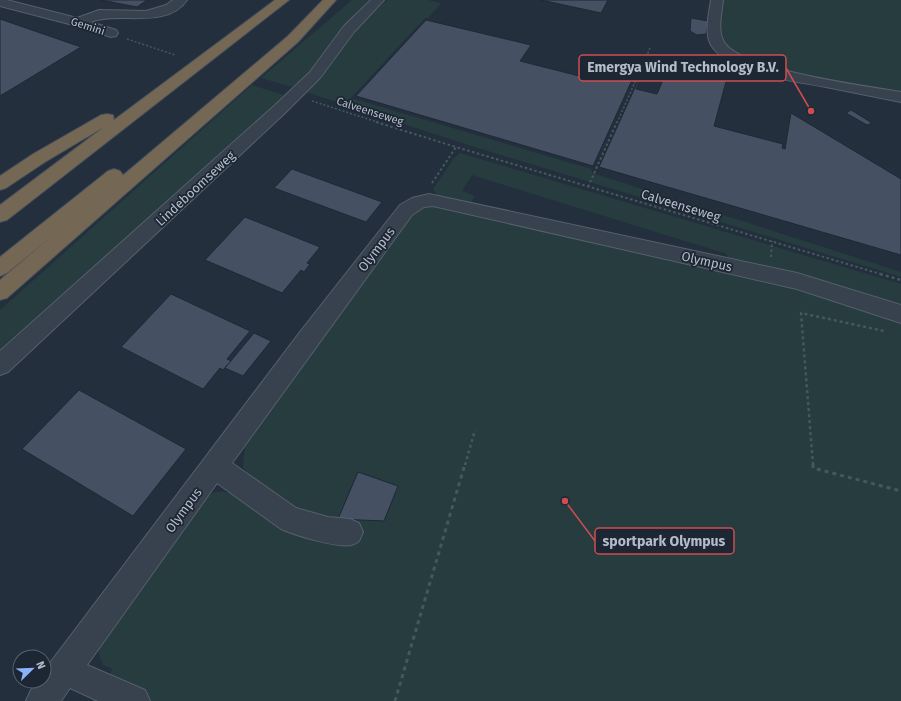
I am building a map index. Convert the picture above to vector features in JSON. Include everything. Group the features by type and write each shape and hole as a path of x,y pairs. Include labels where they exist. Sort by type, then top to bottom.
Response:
{"highway":[{"path":"0,215 283,0"},
{"path":"0,268 329,0"},
{"path":"0,292 293,39 329,0"},
{"path":"0,184 39,158 183,76"}],"street":[{"path":"78,22 99,14 146,15 171,8 180,0"},
{"name":"Lindeboomseweg","path":"0,366 117,260 295,94 327,61 349,29 378,0"},
{"path":"717,0 715,38 720,46 737,59 755,67 775,73 901,97"},
{"name":"Gemini","path":"0,2 78,22 111,33"},
{"name":"Olympus","path":"42,701 308,339 406,210 420,201 433,200 476,209 797,281 901,314"},
{"path":"215,466 290,520 328,530 350,532"},
{"path":"64,670 134,701"}],"path":[{"name":"Gemini","path":"111,33 175,55"},
{"path":"588,187 650,48"},
{"name":"Calveenseweg","path":"309,100 456,147 901,280"},
{"path":"420,201 456,147"},
{"path":"886,332 801,313 813,468 901,490"},
{"path":"395,701 475,430"}],"green space":[{"path":"352,0 371,0 337,35 311,71 292,87 261,78"},
{"path":"387,0 428,0 441,3 428,18 425,18 351,98 591,169 592,173 901,272 901,277 465,144 306,92 365,20"},
{"path":"722,0 901,0 901,93 772,69 735,53 720,39"},
{"path":"252,85 284,95 0,355 0,310"},
{"path":"460,153 901,284 901,701 92,701 113,669 103,665 98,652 100,645 206,497 213,493 220,492 226,492 234,495 249,474 243,467 245,447 411,214 425,206 432,205 728,261 727,254 472,175 462,191 475,196 470,204 438,196 433,189 454,158"}],"building":[{"path":"101,0 147,0 137,7"},
{"path":"541,0 608,0 601,13"},
{"path":"691,18 708,21 706,34 697,35 690,31"},
{"path":"0,19 81,47 0,96"},
{"path":"426,20 531,45 520,61 583,77 593,58 637,69 593,166 356,96"},
{"path":"670,64 727,78 714,126 783,144 782,148 785,149 791,113 901,179 901,255 599,167 643,70 644,71 636,89 657,94"},
{"path":"851,110 872,123 867,125 846,113"},
{"path":"292,169 382,202 366,222 274,188"},
{"path":"245,217 320,247 307,263 310,264 304,272 301,270 282,293 205,260"},
{"path":"171,294 250,331 227,359 231,361 223,370 220,368 203,389 121,347"},
{"path":"254,333 271,341 243,376 225,368"},
{"path":"79,390 186,449 133,516 22,449"},
{"path":"358,472 398,486 384,521 338,519"}],"place":[{"name":"Emergya Wind Technology B.V.","path":"811,111"},
{"name":"sportpark Olympus","path":"565,501"}]}
